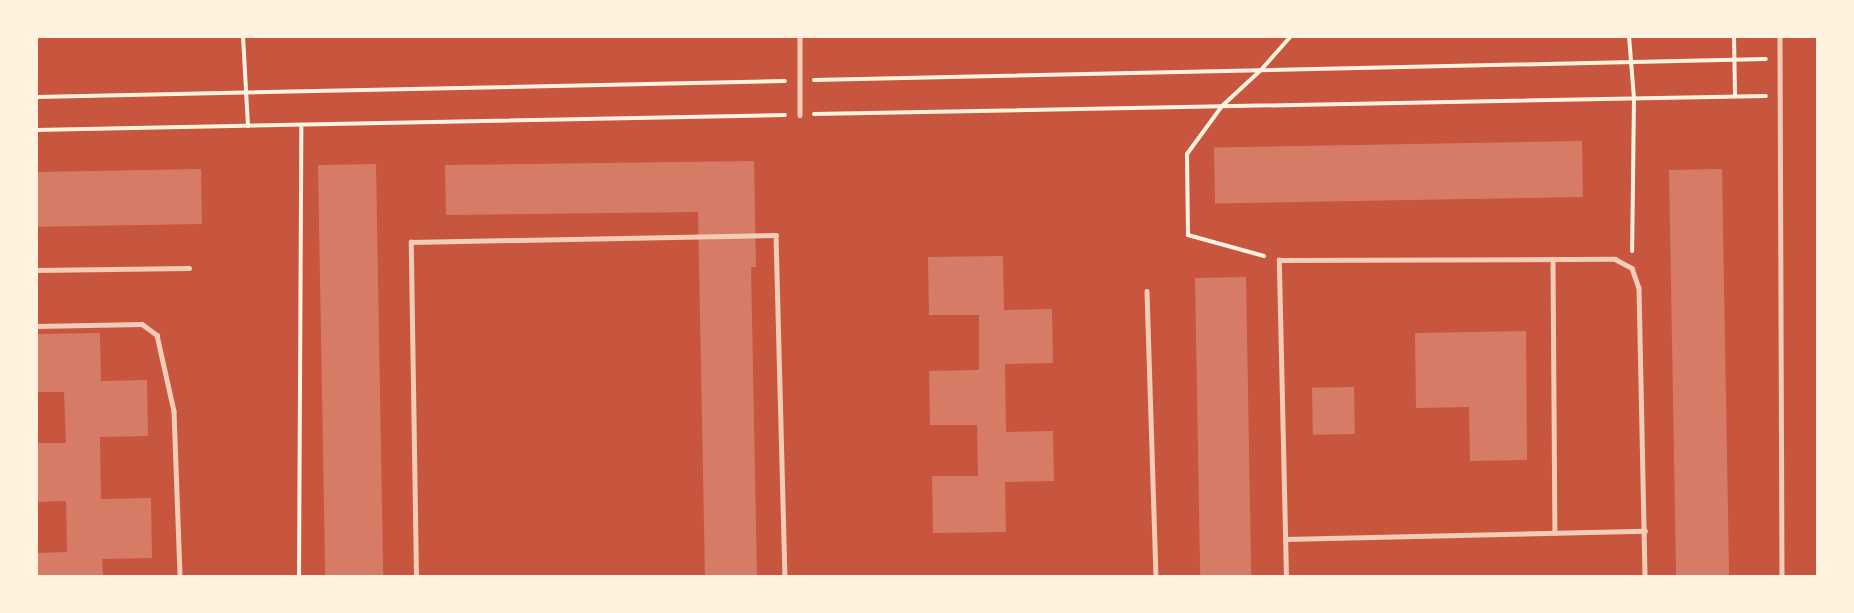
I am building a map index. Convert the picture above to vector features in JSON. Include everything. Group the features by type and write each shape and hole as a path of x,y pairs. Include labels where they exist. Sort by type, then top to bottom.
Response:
{"lane":[{"path":"800,36 800,115"},
{"path":"1780,36 1782,577"},
{"path":"416,577 411,242 776,235 785,577"},
{"path":"1553,259 1555,533"},
{"path":"1286,577 1279,260 1553,259 1615,259 1632,268 1639,288 1645,577"},
{"path":"36,270 189,268"},
{"path":"1147,291 1156,577"},
{"path":"36,326 142,324 157,334 174,411 180,577"},
{"path":"1285,539 1645,531"}],"path":[{"path":"243,36 248,126"},
{"path":"1279,260 1188,234 1187,154 1222,106 1261,70 1291,36"},
{"path":"1629,36 1634,98 1632,268"},
{"path":"1734,36 1735,96"},
{"path":"36,97 1780,59"},
{"path":"36,130 1780,96"},
{"path":"299,577 301,125"}],"building":[{"path":"1582,141 1583,197 1215,203 1214,147"},
{"path":"754,161 756,267 751,267 757,577 705,577 698,212 446,215 445,165"},
{"path":"376,164 383,577 325,577 318,165"},
{"path":"201,169 202,224 37,227 36,172"},
{"path":"1722,169 1729,577 1676,577 1669,170"},
{"path":"1003,256 1004,310 1052,309 1053,363 1005,364 1006,432 1053,431 1054,481 1005,482 1006,532 933,533 932,476 978,476 977,425 930,425 929,371 979,370 979,315 929,315 928,257"},
{"path":"1246,277 1251,577 1200,577 1195,278"},
{"path":"1526,331 1527,460 1470,461 1469,407 1416,408 1415,333"},
{"path":"100,333 101,381 147,380 148,436 100,437 101,499 151,498 152,558 102,559 103,577 36,577 36,553 67,552 66,501 36,502 36,443 66,443 64,392 36,392 36,334"},
{"path":"1354,387 1355,434 1313,435 1312,388"}]}
